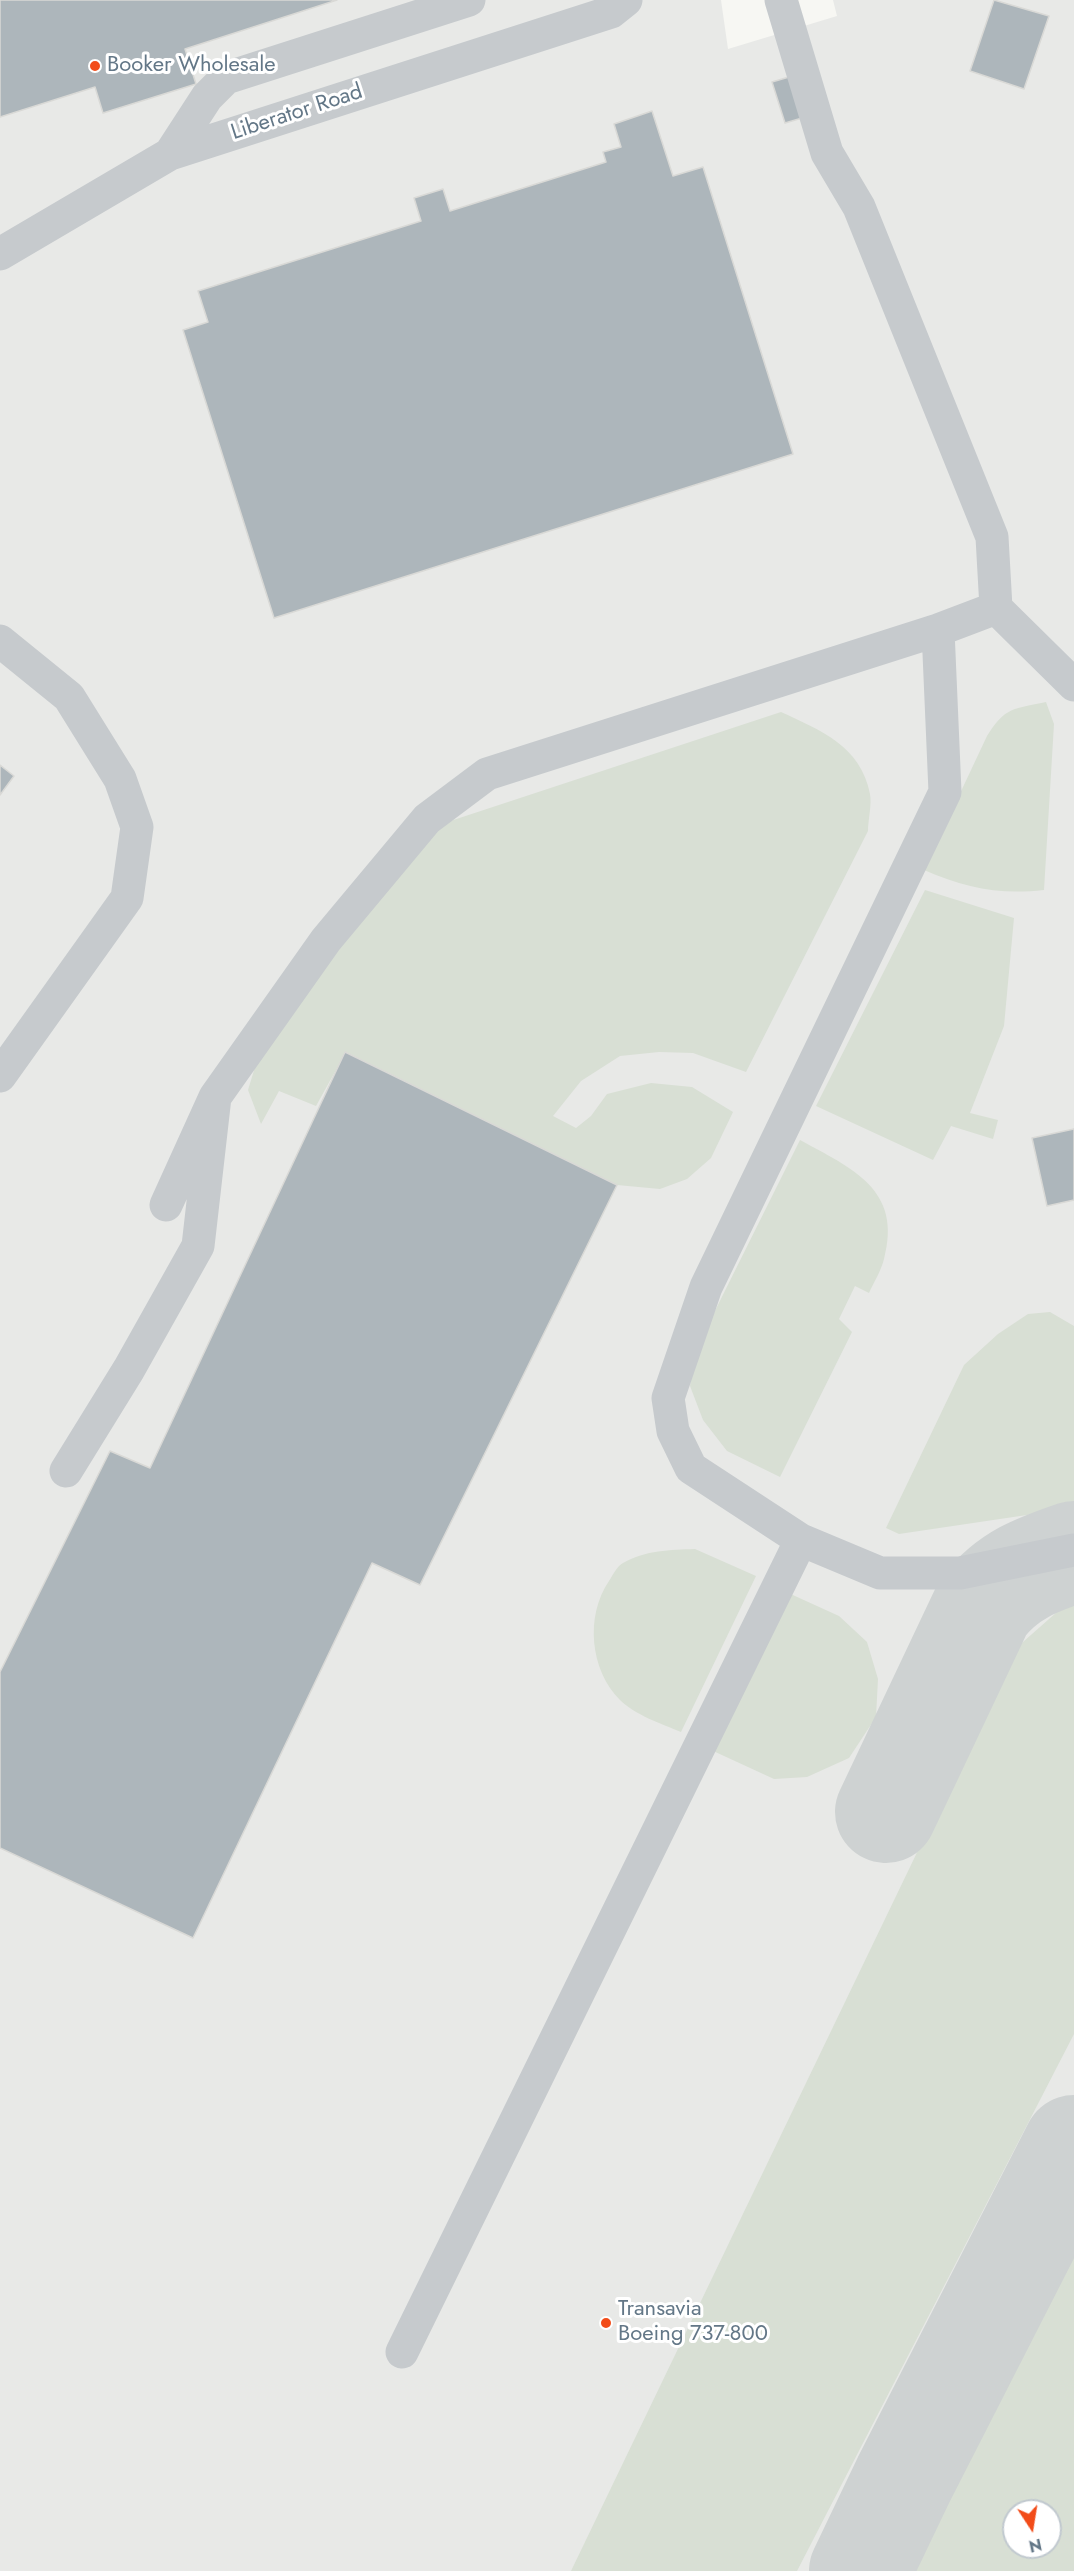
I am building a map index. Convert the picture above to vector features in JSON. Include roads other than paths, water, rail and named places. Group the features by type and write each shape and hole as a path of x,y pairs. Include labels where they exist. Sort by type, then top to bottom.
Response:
{"street":[{"path":"170,154 207,97 226,78 469,0"},
{"path":"573,0 618,6"},
{"path":"781,0 827,153 859,207 992,537 996,608 1074,685"},
{"name":"Liberator Road","path":"0,254 170,154 618,6"},
{"path":"166,1205 215,1096 326,940 427,819 487,774 938,630 996,608"},
{"path":"938,630 945,792 706,1287 668,1398 673,1431 691,1468 801,1540 880,1573 960,1573 1074,1550"},
{"path":"0,641 69,697 120,779 137,826 127,898 0,1076"},
{"path":"66,1471 129,1369 198,1246 215,1096"},
{"path":"402,2352 801,1540"}],"place":[{"name":"Booker Wholesale","path":"95,66"},
{"name":"Transavia Boeing 737-800","path":"606,2323"}]}
